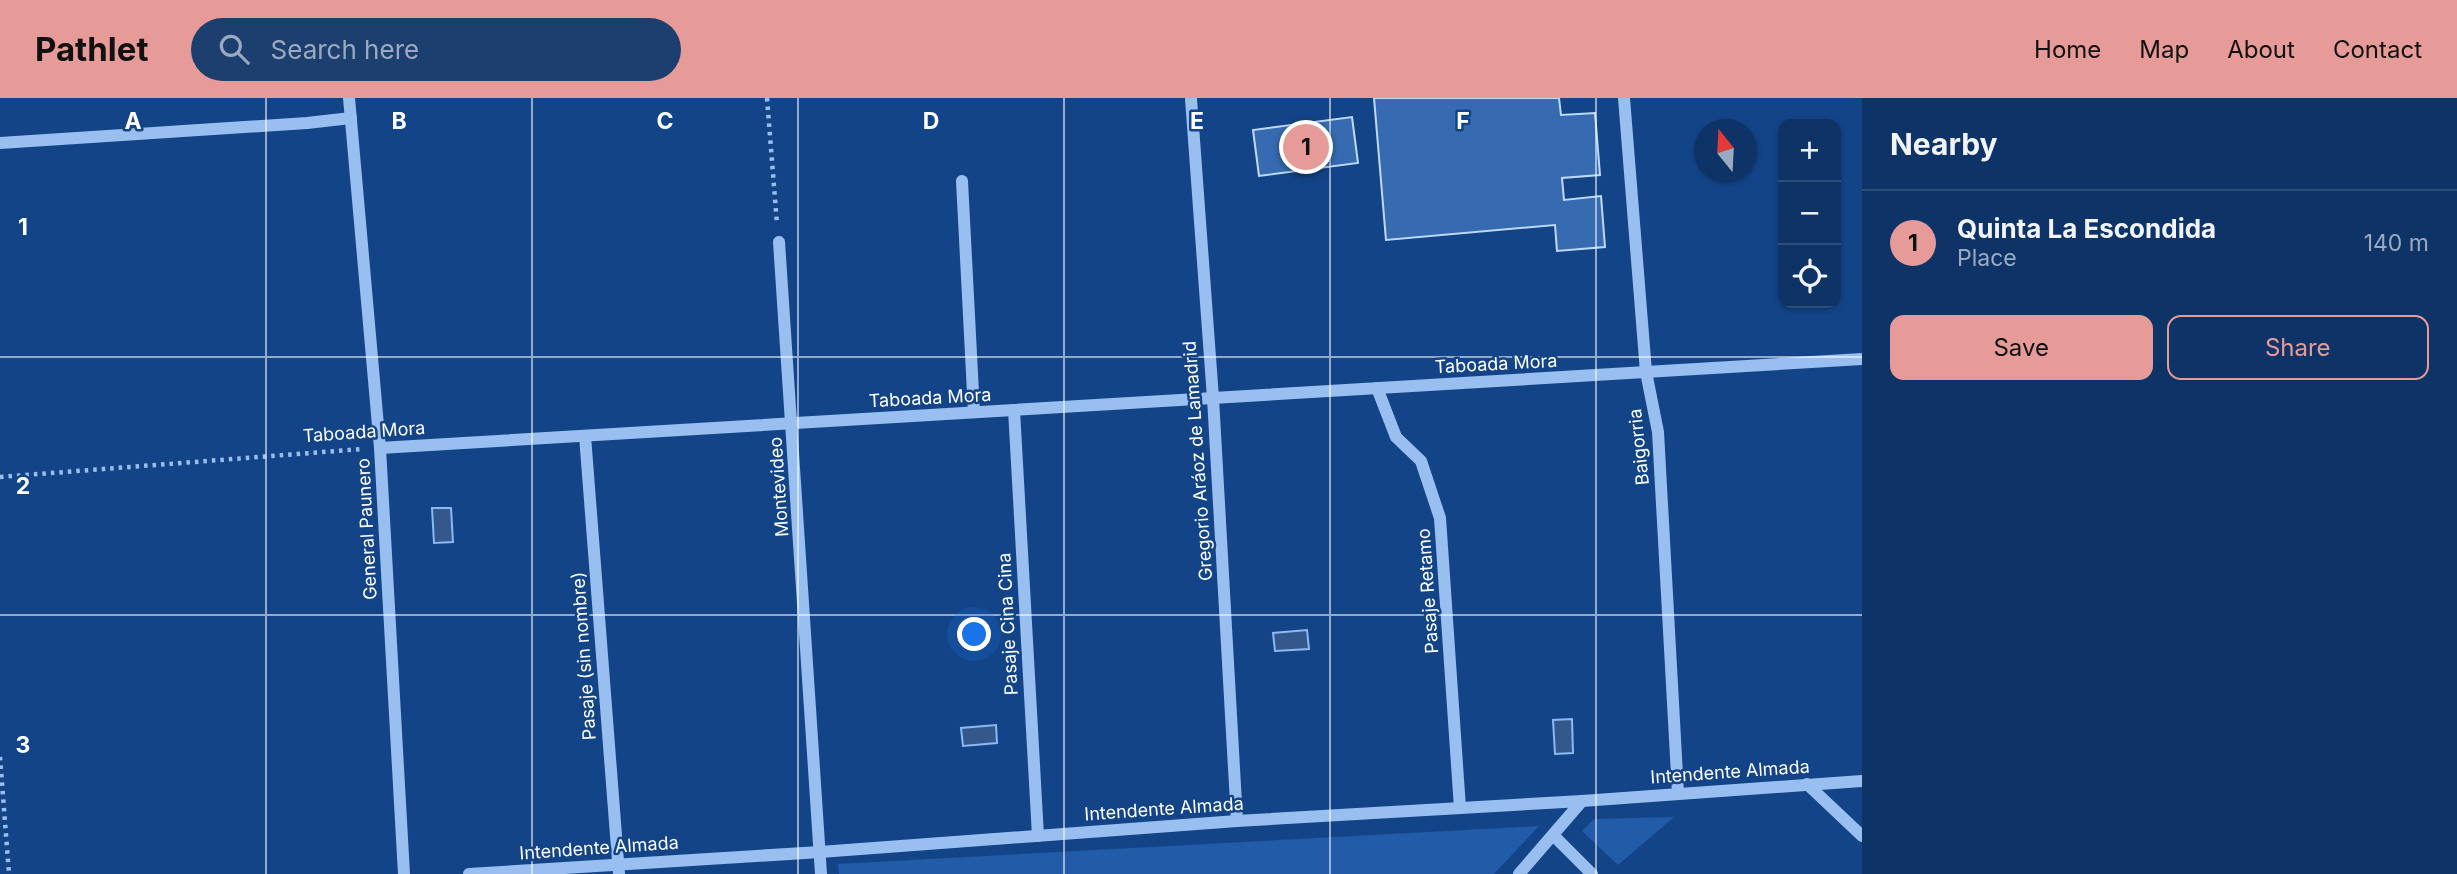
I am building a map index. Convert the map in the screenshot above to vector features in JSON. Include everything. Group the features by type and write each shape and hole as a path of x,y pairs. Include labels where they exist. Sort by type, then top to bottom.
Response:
{"street":[{"name":"General Paunero","path":"349,98 380,448 404,874"},
{"name":"Baigorria","path":"1624,98 1646,372 1658,432 1678,793"},
{"name":"Gregorio Aráoz de Lamadrid","path":"1191,99 1213,398 1237,821"},
{"path":"0,143 351,118"},
{"path":"962,181 974,412"},
{"name":"Montevideo","path":"779,242 821,874"},
{"name":"Taboada Mora","path":"380,448 1862,359"},
{"name":"Pasaje Retamo","path":"1377,388 1396,437 1421,461 1440,518 1460,808"},
{"name":"Pasaje Cina Cina","path":"1014,410 1038,836"},
{"name":"Pasaje (sin nombre)","path":"585,436 618,869"},
{"name":"Intendente Almada","path":"469,874 618,869 1237,821 1862,781"},
{"path":"1807,784 1862,836"},
{"path":"1519,874 1582,801"},
{"path":"1553,835 1592,874"}],"path":[{"path":"766,98 779,242"},
{"name":"Taboada Mora","path":"0,477 380,448"},
{"path":"0,757 9,874"}],"shaded area":[{"path":"432,508 451,508 453,542 434,543"},
{"path":"1307,630 1309,649 1275,651 1273,633"},
{"path":"1572,719 1573,753 1555,754 1553,720"},
{"path":"996,725 997,743 963,746 961,728"},
{"path":"1674,817 1618,865 1582,831 1594,819"},
{"path":"1539,826 1494,874 839,874 838,864"}],"building":[{"path":"1374,98 1559,98 1561,115 1595,113 1600,175 1562,178 1564,200 1601,196 1605,247 1557,251 1555,225 1386,240"},
{"path":"1352,117 1358,163 1259,176 1253,130"}],"place":[{"name":"Quinta La Escondida","path":"1306,147"}]}
